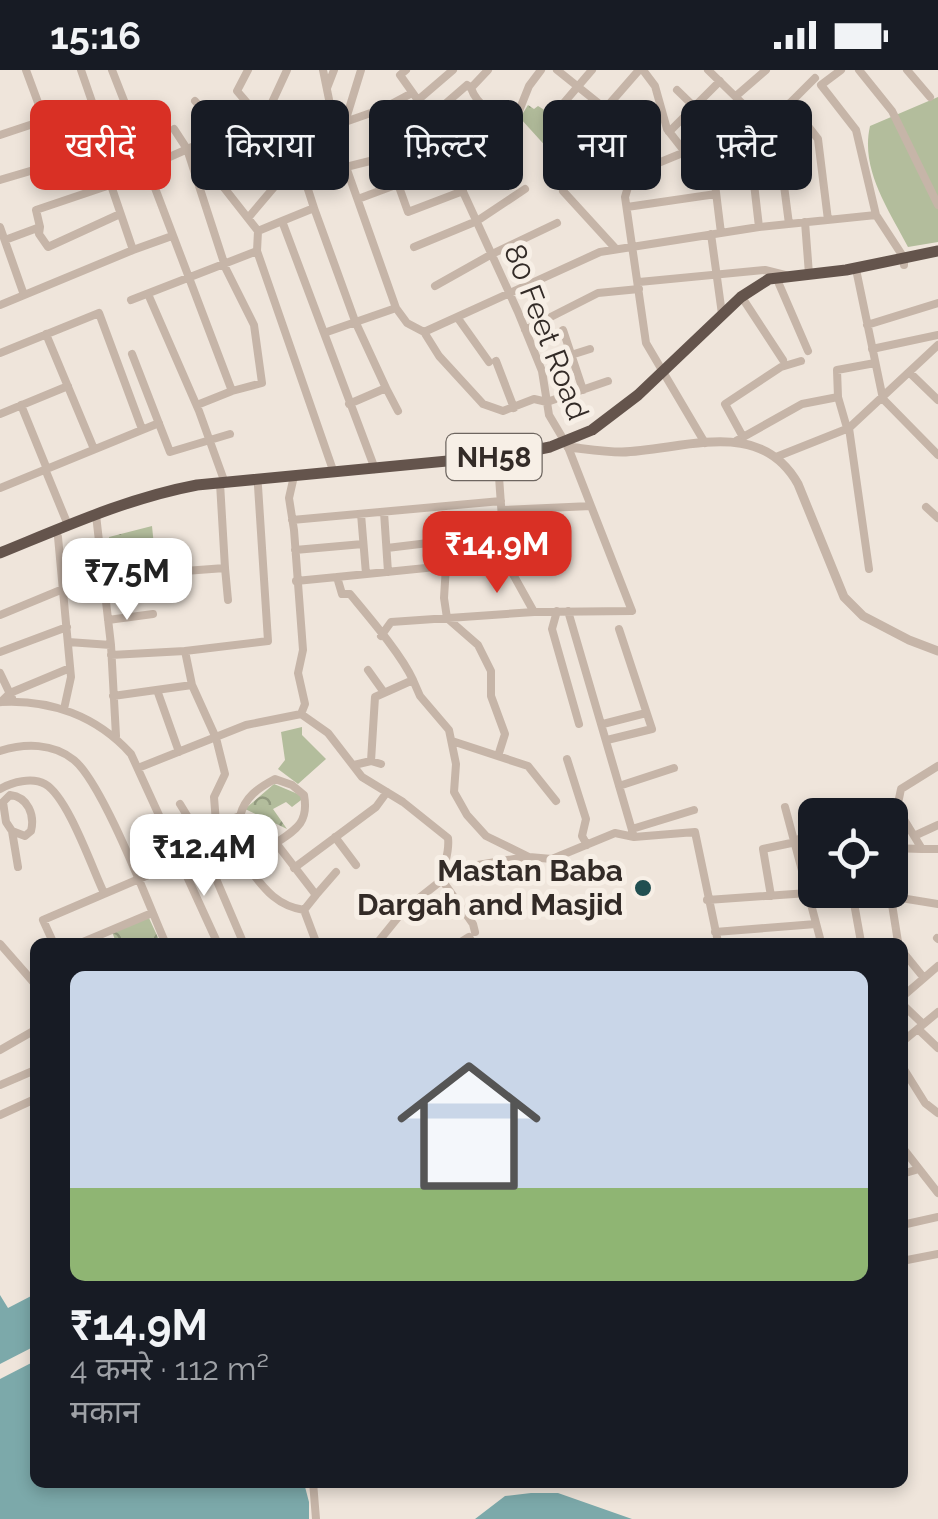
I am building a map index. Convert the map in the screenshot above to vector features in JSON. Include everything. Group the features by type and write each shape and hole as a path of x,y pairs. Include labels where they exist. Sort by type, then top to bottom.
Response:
{"highway":[{"name":"NH58","path":"666,374 722,314 769,279 857,274 938,254"},
{"name":"NH58","path":"0,557 165,491 498,463 566,444 592,430 666,374 745,302 784,280 904,261"},
{"name":"NH58","path":"222,485 258,486 334,473 511,455 566,444"},
{"name":"NH58","path":"0,557 68,526 96,518"}],"street":[{"path":"26,70 37,100"},
{"path":"81,70 89,100"},
{"path":"112,70 124,100"},
{"path":"245,100 237,91 248,70"},
{"path":"274,100 287,70"},
{"path":"323,70 329,100"},
{"path":"327,88 334,70"},
{"path":"349,112 361,70"},
{"path":"349,121 415,96 453,70"},
{"path":"471,88 488,70"},
{"path":"523,101 541,70"},
{"path":"556,70 595,100"},
{"path":"566,100 592,70"},
{"path":"614,100 641,70 654,86 670,132 681,147"},
{"path":"708,70 740,100"},
{"path":"736,96 766,70"},
{"path":"809,70 856,130 876,214 904,261"},
{"path":"794,100 840,70"},
{"path":"859,70 892,111 938,205"},
{"path":"907,70 930,97"},
{"name":"80 Feet Road","path":"403,72 418,100"},
{"path":"702,100 720,82"},
{"path":"449,100 466,85 478,100"},
{"path":"677,90 688,100"},
{"path":"670,132 681,121"},
{"path":"0,135 30,125"},
{"path":"174,129 188,149 225,263 254,325 262,382 196,405"},
{"path":"812,132 818,140 828,220"},
{"path":"171,156 191,148"},
{"path":"0,178 30,170"},
{"path":"349,176 396,308 407,324 424,332 483,404 503,411 534,399 546,402 608,382"},
{"path":"414,247 477,221 526,189"},
{"path":"95,190 36,210 39,234 48,246 120,214"},
{"path":"112,190 132,250"},
{"path":"155,190 232,390"},
{"path":"226,190 258,231 257,250 334,473"},
{"path":"248,218 272,190"},
{"path":"308,190 355,320 398,411"},
{"path":"358,199 382,190"},
{"path":"400,190 408,212 463,191"},
{"path":"628,190 646,343 705,444"},
{"path":"716,190 716,274 722,314"},
{"path":"755,190 759,228"},
{"path":"785,190 789,224"},
{"name":"80 Feet Road","path":"463,191 542,370 548,416 566,444 632,610 568,611"},
{"path":"563,191 616,249"},
{"path":"627,207 716,194"},
{"path":"258,231 314,208"},
{"path":"424,332 600,252 876,214"},
{"path":"282,221 376,469"},
{"path":"806,222 809,274"},
{"path":"435,286 557,223"},
{"path":"4,240 40,226"},
{"path":"0,227 24,295"},
{"path":"0,305 172,236"},
{"path":"131,300 257,250"},
{"path":"525,330 598,293 765,270 784,280 808,351"},
{"path":"857,274 883,400 938,454"},
{"path":"148,294 210,439 222,485 228,600"},
{"path":"745,302 784,360"},
{"path":"868,326 938,303"},
{"path":"324,333 396,308"},
{"path":"0,353 98,313 142,430"},
{"path":"456,317 492,362 514,408"},
{"path":"562,330 583,390"},
{"path":"46,334 94,449"},
{"path":"872,349 938,335"},
{"path":"776,456 848,428 883,400 938,345"},
{"path":"571,355 590,348"},
{"path":"132,354 170,452 230,434"},
{"path":"801,361 781,367 725,404 740,438 788,466 844,596 863,616 938,651"},
{"path":"869,569 848,428 838,396 837,370 875,363"},
{"path":"910,373 938,400"},
{"path":"0,414 68,386"},
{"path":"349,404 386,388"},
{"path":"566,444 620,452 740,438 802,404 838,396"},
{"path":"21,405 68,526"},
{"path":"0,488 159,422"},
{"path":"498,463 505,560 534,612"},
{"path":"294,479 288,498 303,650 298,673 305,704 301,714"},
{"path":"68,642 111,650 185,651 268,641 258,486"},
{"path":"292,520 501,506 591,506"},
{"path":"926,507 938,518"},
{"path":"384,512 388,572"},
{"path":"361,514 366,574"},
{"path":"96,518 116,736"},
{"path":"386,548 503,534"},
{"path":"58,537 70,668 64,709"},
{"path":"295,550 364,544"},
{"path":"296,581 505,560"},
{"path":"446,566 444,598 448,618 478,645 491,672 491,696 505,734 498,756"},
{"path":"104,577 226,568"},
{"path":"337,577 342,594 350,594 406,666 420,696 449,730 456,764 454,792 467,815 486,836 528,857"},
{"path":"0,615 63,589"},
{"path":"556,611 552,629 580,724"},
{"path":"381,636 390,622 568,611 633,833"},
{"path":"108,620 153,614"},
{"path":"0,652 66,627"},
{"path":"607,740 652,729 619,629"},
{"path":"185,651 192,684 216,738 225,774 214,797 216,823"},
{"path":"1,702 70,668"},
{"path":"368,670 382,691"},
{"path":"0,673 12,698"},
{"path":"371,761 375,696 412,680"},
{"path":"114,696 192,684"},
{"path":"157,690 179,752"},
{"path":"12,698 64,709 116,736 138,768 215,938"},
{"path":"602,724 646,713"},
{"path":"138,768 259,721 301,714 328,734 362,776 448,838 450,852 442,876"},
{"path":"452,740 528,766 556,801"},
{"path":"0,751 37,744 74,760 90,779 163,938"},
{"path":"567,759 586,819 582,836 587,845"},
{"path":"354,765 371,761 381,764"},
{"path":"900,798 902,790 938,766"},
{"path":"620,786 674,768"},
{"path":"0,772 3,787 23,800 32,814 31,831 26,836 12,832"},
{"path":"3,787 34,780 50,788 61,801 104,893"},
{"path":"240,816 243,805 258,788 274,780 292,784 304,795 307,812 300,825 276,844"},
{"path":"294,868 376,807 388,792"},
{"path":"10,795 3,802 3,810 12,832 18,867"},
{"path":"180,804 198,836 241,938"},
{"path":"785,807 798,850"},
{"path":"633,833 694,810"},
{"path":"175,849 216,823 240,816"},
{"path":"240,816 276,844 316,895"},
{"path":"914,836 938,825"},
{"path":"908,826 922,849"},
{"path":"381,938 404,910 442,876 528,857 552,859 615,833 694,832 717,938"},
{"path":"335,837 356,865"},
{"path":"771,896 763,849 796,842"},
{"path":"908,849 938,849"},
{"path":"52,938 43,920 180,860"},
{"path":"242,860 270,896 284,907 304,910"},
{"path":"304,910 336,872"},
{"path":"442,876 474,924 475,932"},
{"path":"707,900 798,894"},
{"path":"908,900 938,904"},
{"path":"812,908 820,938"},
{"path":"855,908 860,938"},
{"path":"893,908 897,938"},
{"path":"304,910 314,938"},
{"path":"93,938 152,913"},
{"path":"715,932 816,924"},
{"path":"110,931 113,938"},
{"path":"0,944 30,978"},
{"path":"908,958 924,978"},
{"path":"908,992 938,966"},
{"path":"908,1011 938,1048"},
{"path":"908,1037 938,1012"},
{"path":"0,1050 30,1032"},
{"path":"0,1085 30,1072"},
{"path":"908,1076 924,1103 938,1113"},
{"path":"0,1114 30,1101"},
{"path":"908,1155 938,1193"},
{"path":"908,1172 919,1169"},
{"path":"908,1223 938,1217"},
{"path":"908,1259 938,1254"},
{"path":"313,1488 316,1519"}],"green space":[{"path":"938,97 938,242 908,247 873,174 870,126"},
{"path":"528,105 543,109 543,143 523,121"},
{"path":"152,526 156,566 151,570 111,573 109,537"},
{"path":"302,727 302,735 326,759 298,784 278,769 285,760 281,732"},
{"path":"274,784 305,797 292,807 286,802 273,809 287,829 245,809"},
{"path":"237,821 267,842 246,855 222,862 213,830"},
{"path":"149,918 158,938 114,938 112,932"}],"water":[{"path":"0,1295 8,1308 30,1297 30,1349 0,1364"},
{"path":"30,1364 30,1488 305,1488 309,1519 0,1519 0,1379"},
{"path":"558,1493 632,1519 475,1519 505,1496"}],"place":[{"name":"Mastan Baba Dargah and Masjid","path":"643,888"}]}
